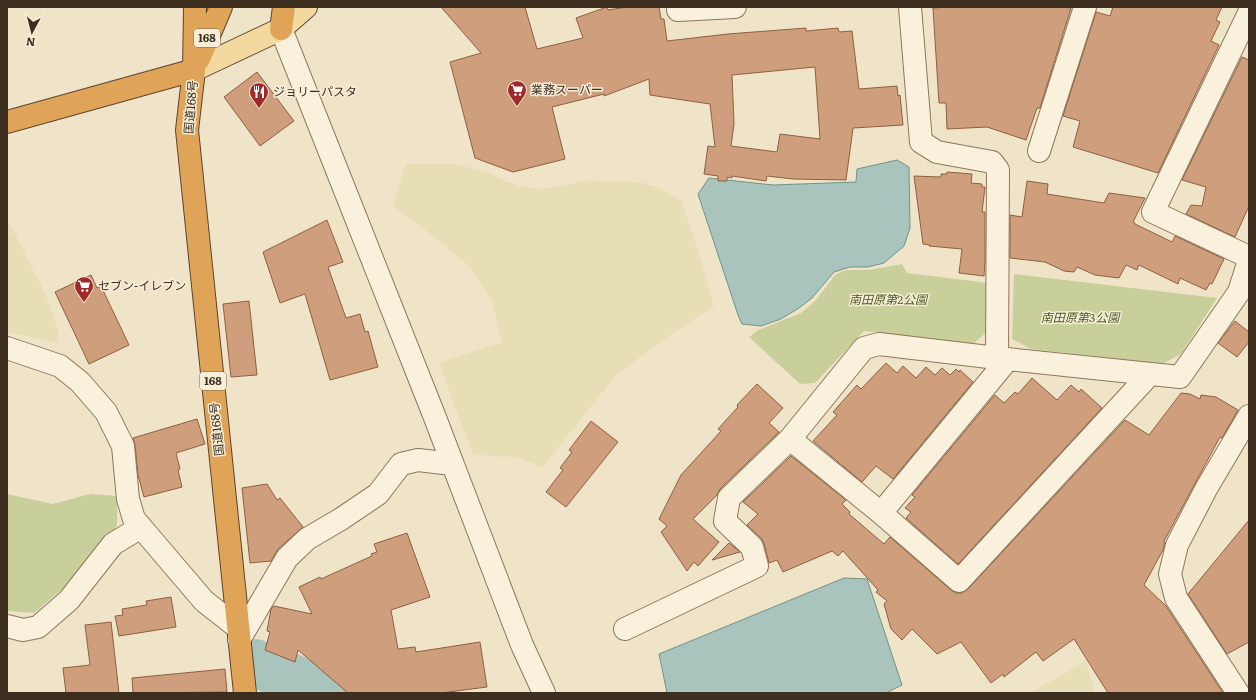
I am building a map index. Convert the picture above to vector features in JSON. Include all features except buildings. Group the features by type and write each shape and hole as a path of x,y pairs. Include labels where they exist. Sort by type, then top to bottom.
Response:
{"highway":[{"name":"国道168号","path":"195,7 194,70 187,130 245,693"},
{"name":"国道168号","path":"194,70 221,7"},
{"path":"281,29 284,7"},
{"name":"国道168号","path":"7,122 194,70"}],"main road":[{"path":"194,70 281,29 306,7"}],"street":[{"path":"678,7 678,10 735,7"},
{"path":"881,513 1002,359 998,170 992,162 937,152 921,142 910,7"},
{"path":"1039,151 1085,7"},
{"path":"1249,13 1153,212 1249,257"},
{"path":"281,29 434,415 522,645 544,693"},
{"path":"625,629 757,566 752,547 725,521 729,498 790,439 864,348 879,344 1002,359 1180,377 1239,292 1249,261"},
{"path":"7,348 60,366 80,382 106,412 123,446 128,499 134,519 204,600 238,634 287,558 307,539 378,494 401,464 418,460 452,464"},
{"path":"790,439 881,513 959,580 1150,374"},
{"path":"1238,693 1176,598 1170,574 1177,544 1206,489 1249,416"},
{"path":"7,626 23,630 38,627 69,600 113,544 141,527"}],"shaded area":[{"path":"406,164 457,164 487,173 518,186 544,189 590,180 644,183 663,190 681,201 697,247 714,306 659,343 615,376 543,467 515,457 473,455 439,363 502,342 492,301 469,266 432,235 393,206"},
{"path":"7,218 45,293 58,329 58,343 7,332"},
{"path":"1086,661 1095,693 1030,693"}],"green space":[{"name":"南田原第2公園","path":"902,264 907,273 988,283 989,330 973,344 864,331 815,383 800,384 749,337 758,330 801,313 816,300 835,275 846,270 869,270"},
{"name":"南田原第3公園","path":"1014,274 1217,298 1181,354 1162,364 1031,349 1012,339"},
{"path":"7,494 53,504 90,494 117,496 117,526 93,560 66,586 34,613 7,611"}],"water":[{"path":"897,160 909,167 910,228 904,246 884,263 868,267 850,267 834,272 812,298 781,319 761,326 742,324 698,194 709,178 773,185 856,182 857,169"},
{"path":"844,578 867,579 902,685 886,693 667,693 659,654"}],"waterway":[{"path":"255,663 324,693"}],"place":[{"name":"業務スーパー","path":"517,107"},
{"name":"ジョリーパスタ","path":"259,109"},
{"name":"セブン-イレブン","path":"84,303"}]}
